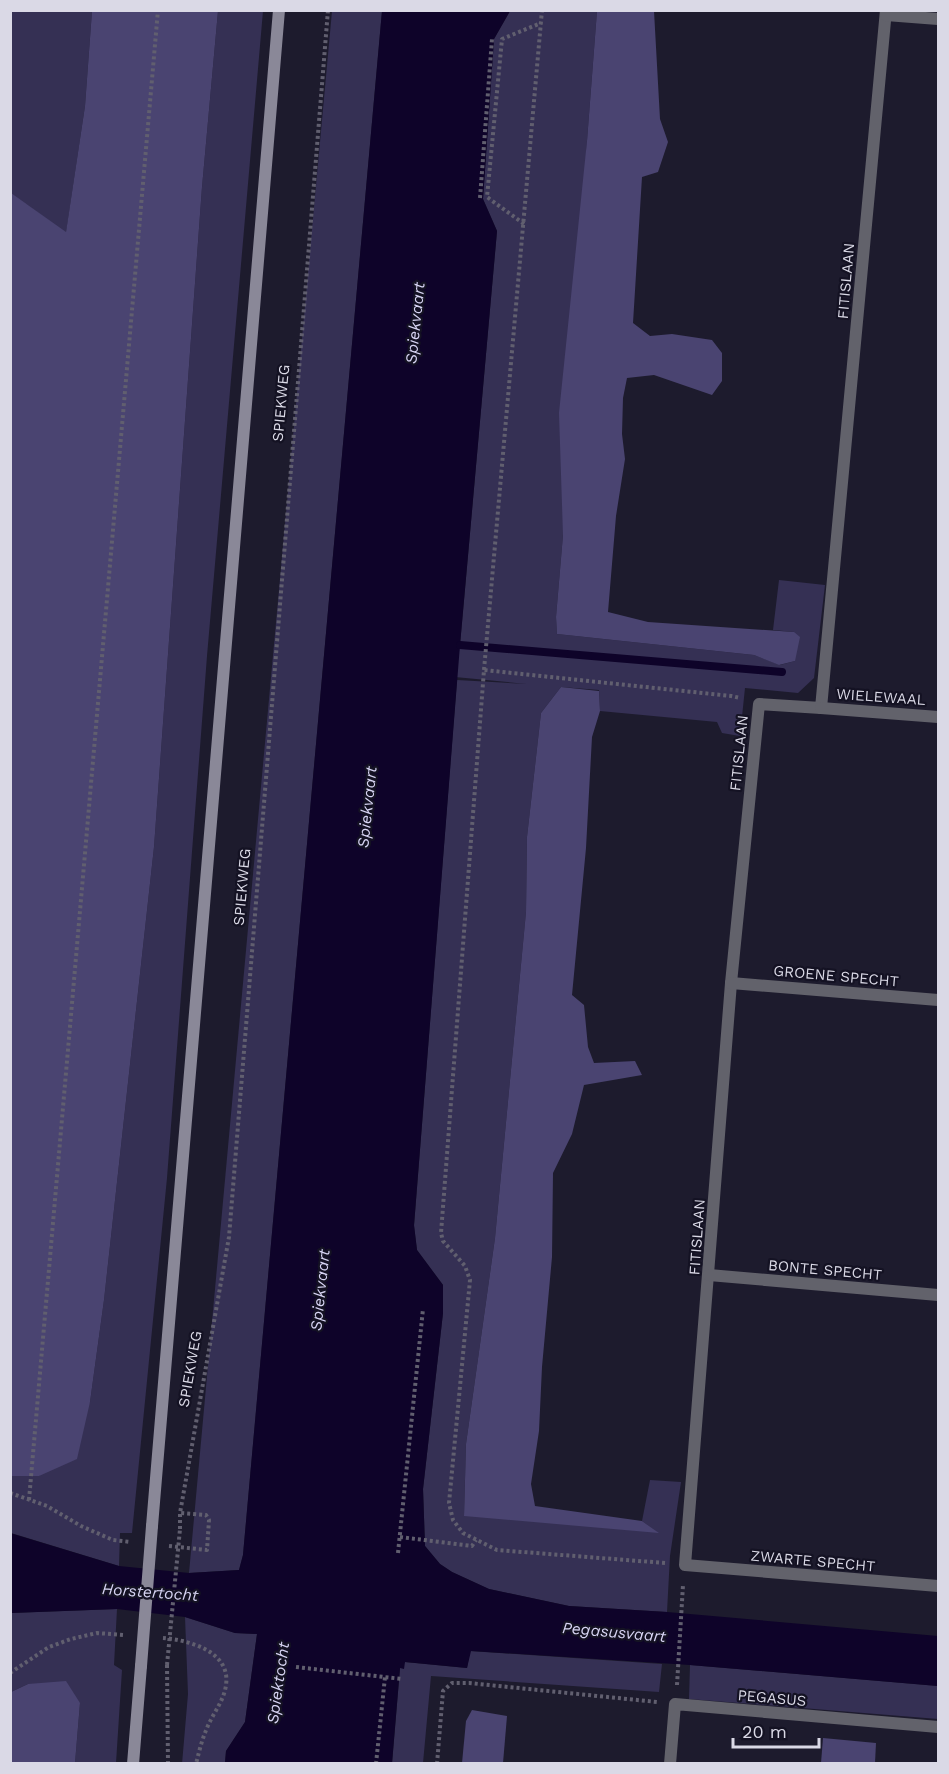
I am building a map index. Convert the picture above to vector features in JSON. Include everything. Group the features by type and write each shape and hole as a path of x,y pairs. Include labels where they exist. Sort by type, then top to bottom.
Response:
{"main road":[{"name":"SPIEKWEG","path":"133,1764 279,10"}],"street":[{"path":"886,13 939,19"},
{"name":"FITISLAAN","path":"685,1570 731,982 759,704 821,708 886,13"},
{"name":"WIELEWAAL","path":"821,708 939,717"},
{"name":"GROENE SPECHT","path":"731,982 939,1000"},
{"name":"BONTE SPECHT","path":"709,1275 939,1295"},
{"name":"ZWARTE SPECHT","path":"685,1570 939,1586"},
{"path":"670,1764 676,1699"},
{"name":"PEGASUS","path":"676,1699 939,1727"}],"path":[{"path":"29,1500 158,10"},
{"name":"SPIEKWEG","path":"168,1764 167,1665 180,1513 229,1237 328,10"},
{"path":"437,1764 443,1691 452,1683 676,1699 685,1570 497,1550 464,1533 453,1520 449,1503 470,1280 465,1266 443,1241 441,1233 487,629 542,10"},
{"path":"524,224 487,197 502,39 541,23"},
{"path":"480,198 492,39"},
{"path":"484,670 731,696 759,704"},
{"path":"398,1553 423,1309"},
{"path":"10,1493 46,1506 81,1526 113,1540"},
{"path":"180,1513 206,1515 209,1520 208,1532"},
{"path":"400,1537 472,1545 476,1540"},
{"path":"296,1667 402,1679"},
{"path":"376,1764 385,1677"}],"shaded area":[{"path":"11,11 92,11 85,106 66,233 26,204 11,347"},
{"path":"92,11 218,11 202,187 154,847 104,1300 90,1402 77,1459 39,1476 11,1476 11,193 66,232 85,106"},
{"path":"218,11 263,11 207,656 167,1178 132,1533 120,1533 119,1566 11,1533 10,1476 39,1476 90,1402 104,1300 154,847 202,187"},
{"path":"332,11 382,11 243,1555 239,1570 189,1573"},
{"path":"510,11 597,11 556,617 557,634 754,655 780,665 795,661 794,632 773,630 779,580 825,585 814,678 798,693 745,688 740,736 722,733 717,722 600,711 599,690 561,687 541,713 527,837 526,912 495,1238 466,1444 464,1515 657,1532 642,1521 650,1480 681,1482 670,1556 667,1612 569,1606 489,1589 440,1564 425,1546 423,1489 443,1313 443,1285 417,1250 414,1226 457,680 527,684 455,677 460,645 497,231 483,199 494,39"},
{"path":"597,11 654,11 660,119 668,142 658,172 642,177 633,323 650,336 672,334 712,340 722,353 722,381 712,395 654,375 627,378 623,398 622,434 625,459 616,516 608,612 648,622 794,632 800,637 795,661 779,665 754,655 557,634 556,617 563,535 559,413 587,141"},
{"path":"561,687 599,691 600,711 592,737 586,848 572,995 584,1005 588,1047 594,1063 635,1061 642,1075 584,1085 572,1134 553,1173 552,1257 539,1431 531,1484 535,1506 642,1521 659,1533 464,1516 466,1444 495,1238 526,912 527,837 541,713"},
{"path":"117,1609 114,1665 122,1670 116,1763 75,1763 80,1703 28,1684 11,1692 10,1613"},
{"path":"185,1617 235,1633 257,1634 245,1722 226,1751 225,1763 182,1764 188,1694"},
{"path":"470,1651 662,1664 659,1692 431,1676 423,1763 392,1764 400,1668 405,1662 467,1668"},
{"path":"690,1665 938,1686 938,1719 689,1699"},
{"path":"66,1681 80,1703 75,1763 11,1763 11,1692 28,1684"},
{"path":"472,1710 507,1716 503,1763 462,1763 466,1721"},
{"path":"823,1738 876,1743 875,1763 821,1763"}],"water":[{"path":"382,11 510,11 494,39 483,199 497,231 460,645 414,1225 417,1250 443,1285 443,1313 423,1489 425,1546 440,1564 489,1589 569,1606 667,1612 938,1636 938,1686 690,1665 471,1651 467,1668 405,1662 404,1669 400,1668 392,1763 225,1763 226,1751 245,1722 257,1634 235,1633 185,1617 117,1609 11,1613 10,1533 119,1566 189,1573 239,1570 243,1555"}],"waterway":[{"path":"460,645 782,672"}],"water label":[{"name":"Spiekvaart","path":"415,323"},
{"name":"Spiekvaart","path":"367,807"},
{"name":"Spiekvaart","path":"320,1290"},
{"name":"Horstertocht","path":"150,1592"},
{"name":"Pegasusvaart","path":"614,1632"},
{"name":"Spiektocht","path":"278,1683"}]}
